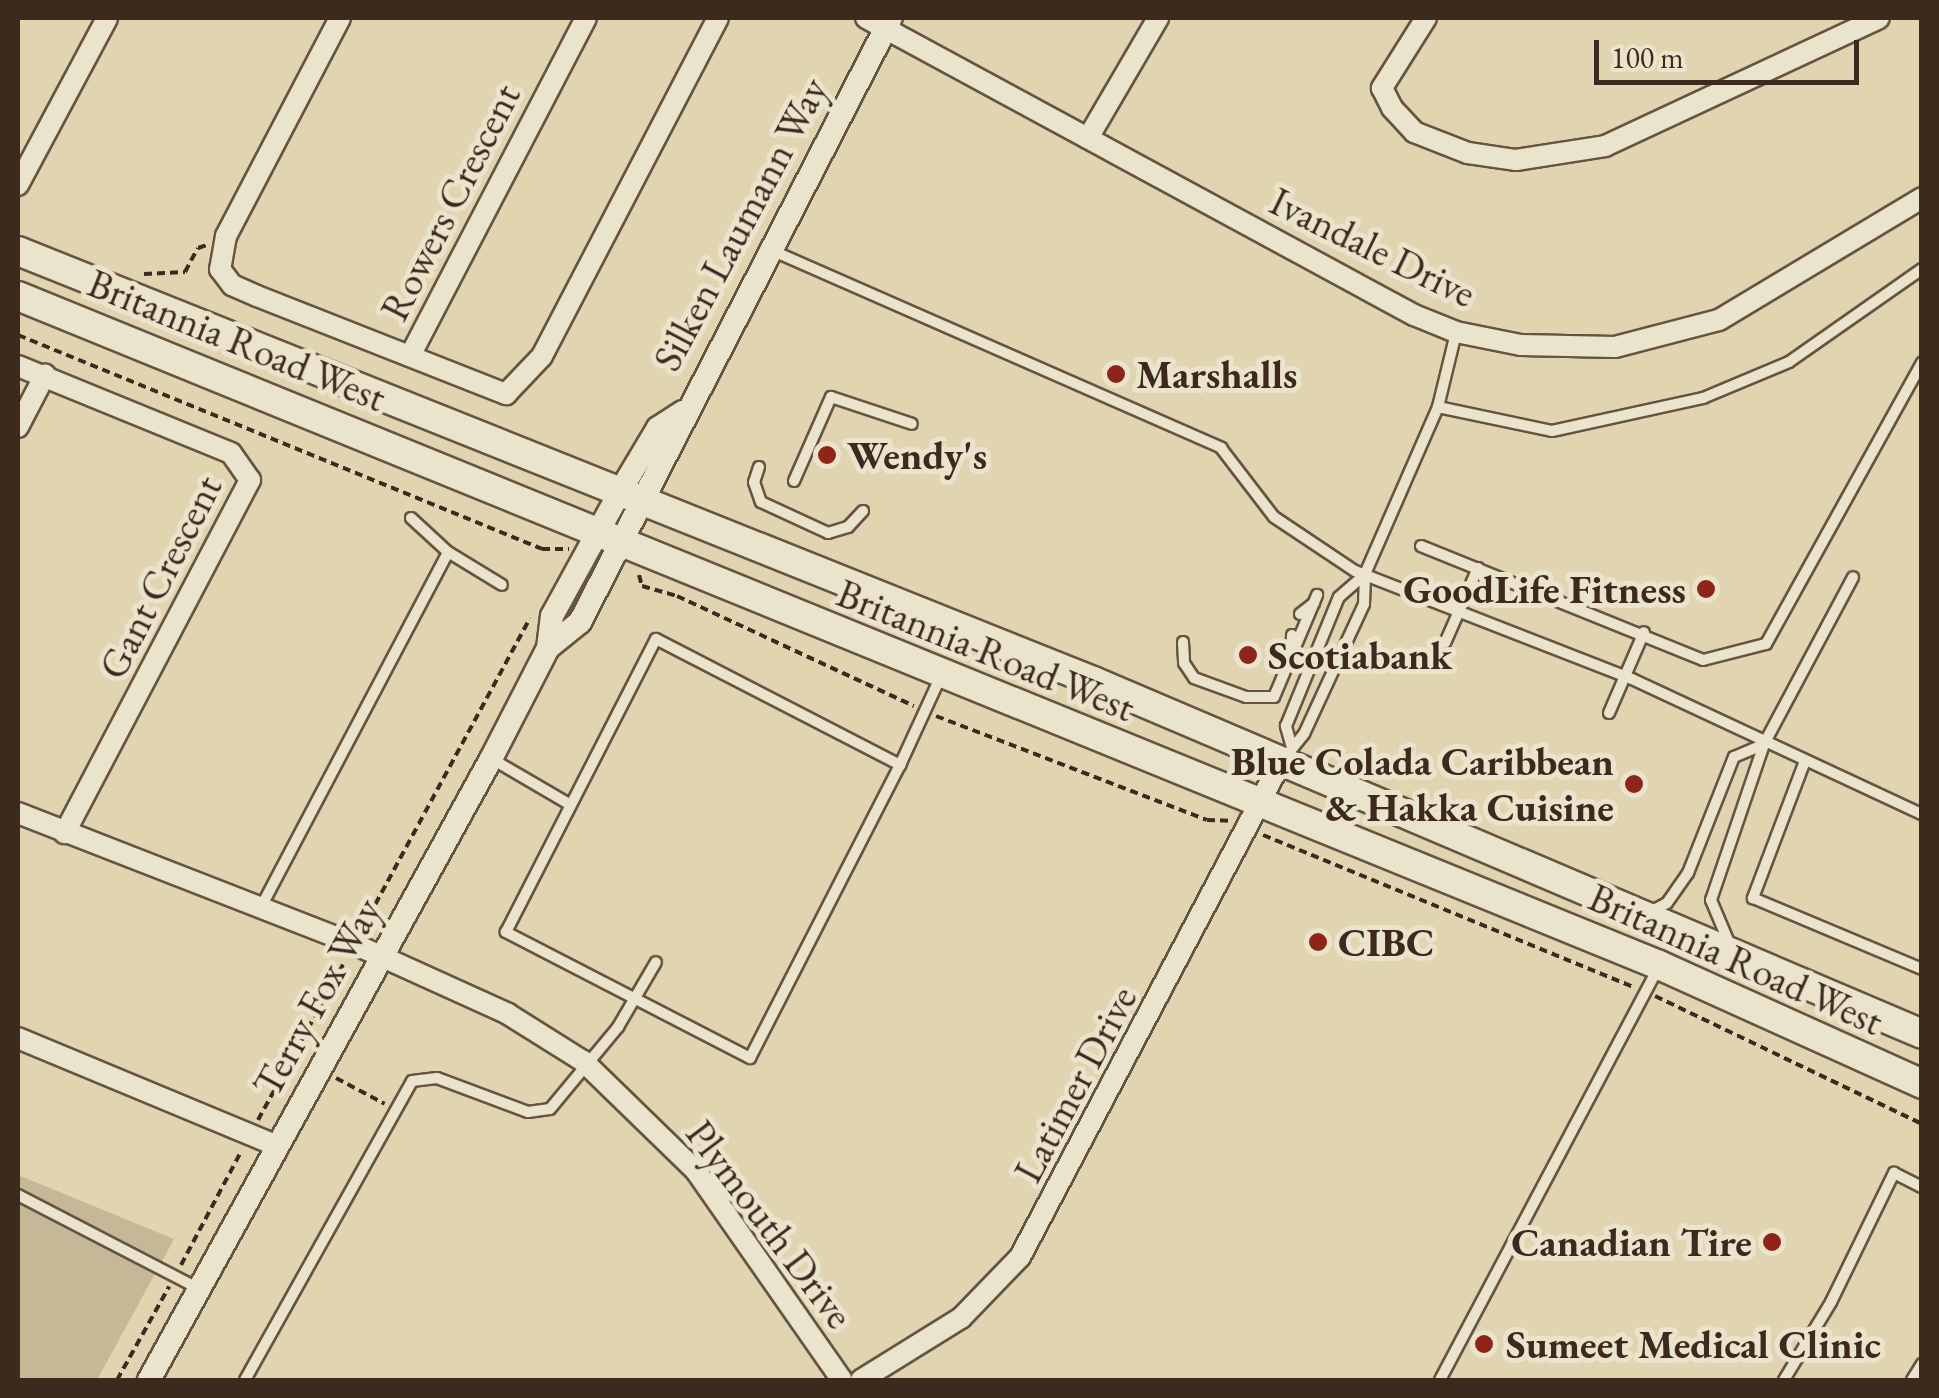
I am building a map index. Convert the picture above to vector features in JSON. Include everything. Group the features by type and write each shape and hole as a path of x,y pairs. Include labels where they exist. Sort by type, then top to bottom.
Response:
{"main road":[{"name":"Britannia Road West","path":"18,251 1286,753 1640,916 1922,1034"},
{"name":"Britannia Road West","path":"18,296 612,536 941,676 1659,965 1922,1084"}],"street":[{"path":"18,185 107,18"},
{"path":"225,240 340,18"},
{"name":"Rowers Crescent","path":"225,240 220,269 232,284 410,356 586,18"},
{"path":"410,356 499,394 512,393 532,374 718,18"},
{"path":"1088,138 1158,18"},
{"path":"1426,18 1382,88 1392,108 1414,132 1468,154 1516,160 1606,146 1879,18"},
{"name":"Ivandale Drive","path":"881,21 1088,138 1456,332 1586,348 1682,334 1754,304 1922,198"},
{"name":"Silken Laumann Way","path":"612,536 658,428 683,412 770,250 881,21"},
{"name":"Gant Crescent","path":"18,366 231,453 250,480 65,833"},
{"path":"18,427 45,374"},
{"name":"Terry Fox Way","path":"150,1380 383,958 548,648 580,622 612,536"},
{"name":"Latimer Drive","path":"862,1380 960,1318 1020,1258 1286,753"},
{"name":"Plymouth Drive","path":"18,813 383,958 508,1014 583,1061 696,1171 842,1380"},
{"path":"18,1038 278,1146"}],"lane":[{"path":"770,250 1221,448 1274,516 1365,574 1461,608 1625,676 1764,744 1922,814"},
{"path":"1438,407 1552,431 1703,398 1789,362 1922,269"},
{"path":"1286,753 1304,734 1364,604 1365,574 1438,407 1456,332"},
{"path":"1422,546 1644,632 1702,660 1766,644 1922,362"},
{"path":"794,482 831,397 912,424"},
{"path":"759,467 754,482 760,502 828,532 848,528 863,511"},
{"path":"411,518 448,552 502,585"},
{"path":"260,910 448,552"},
{"path":"1445,642 1478,568"},
{"path":"1286,753 1286,726 1339,597 1365,574"},
{"path":"1736,954 1715,921 1711,900 1764,744 1853,577"},
{"path":"1183,642 1184,663 1194,678 1246,697 1274,696 1316,599 1300,614"},
{"path":"1609,714 1644,632"},
{"path":"1291,661 1292,635"},
{"path":"900,765 656,639 506,932 750,1058 900,765 941,676"},
{"path":"1640,916 1668,903 1688,873 1734,756 1764,744"},
{"path":"491,758 569,804"},
{"path":"1804,761 1753,898 1922,969"},
{"path":"245,1380 412,1081 430,1078 540,1112 634,998 656,962"},
{"path":"1440,1380 1545,1172 1659,965"},
{"path":"1784,1380 1831,1302 1894,1173 1922,1187"},
{"path":"18,1194 200,1289"},
{"path":"1912,1380 1922,1364"}],"path":[{"path":"144,274 185,272 198,248 225,240"},
{"path":"18,336 556,547 556,561"},
{"path":"372,910 532,614"},
{"path":"1278,841 1647,993 1922,1124"},
{"path":"260,1115 342,966"},
{"path":"320,1070 394,1108"},
{"path":"184,1260 244,1146"},
{"path":"118,1380 170,1285"}],"shaded area":[{"path":"18,1175 174,1239 97,1380 18,1380"}],"place":[{"name":"Marshalls","path":"1116,374"},
{"name":"Wendy's","path":"827,455"},
{"name":"GoodLife Fitness","path":"1706,589"},
{"name":"Scotiabank","path":"1248,655"},
{"name":"Blue Colada Caribbean & Hakka Cuisine","path":"1634,784"},
{"name":"CIBC","path":"1318,942"},
{"name":"Canadian Tire","path":"1772,1242"},
{"name":"Sumeet Medical Clinic","path":"1484,1344"}]}
